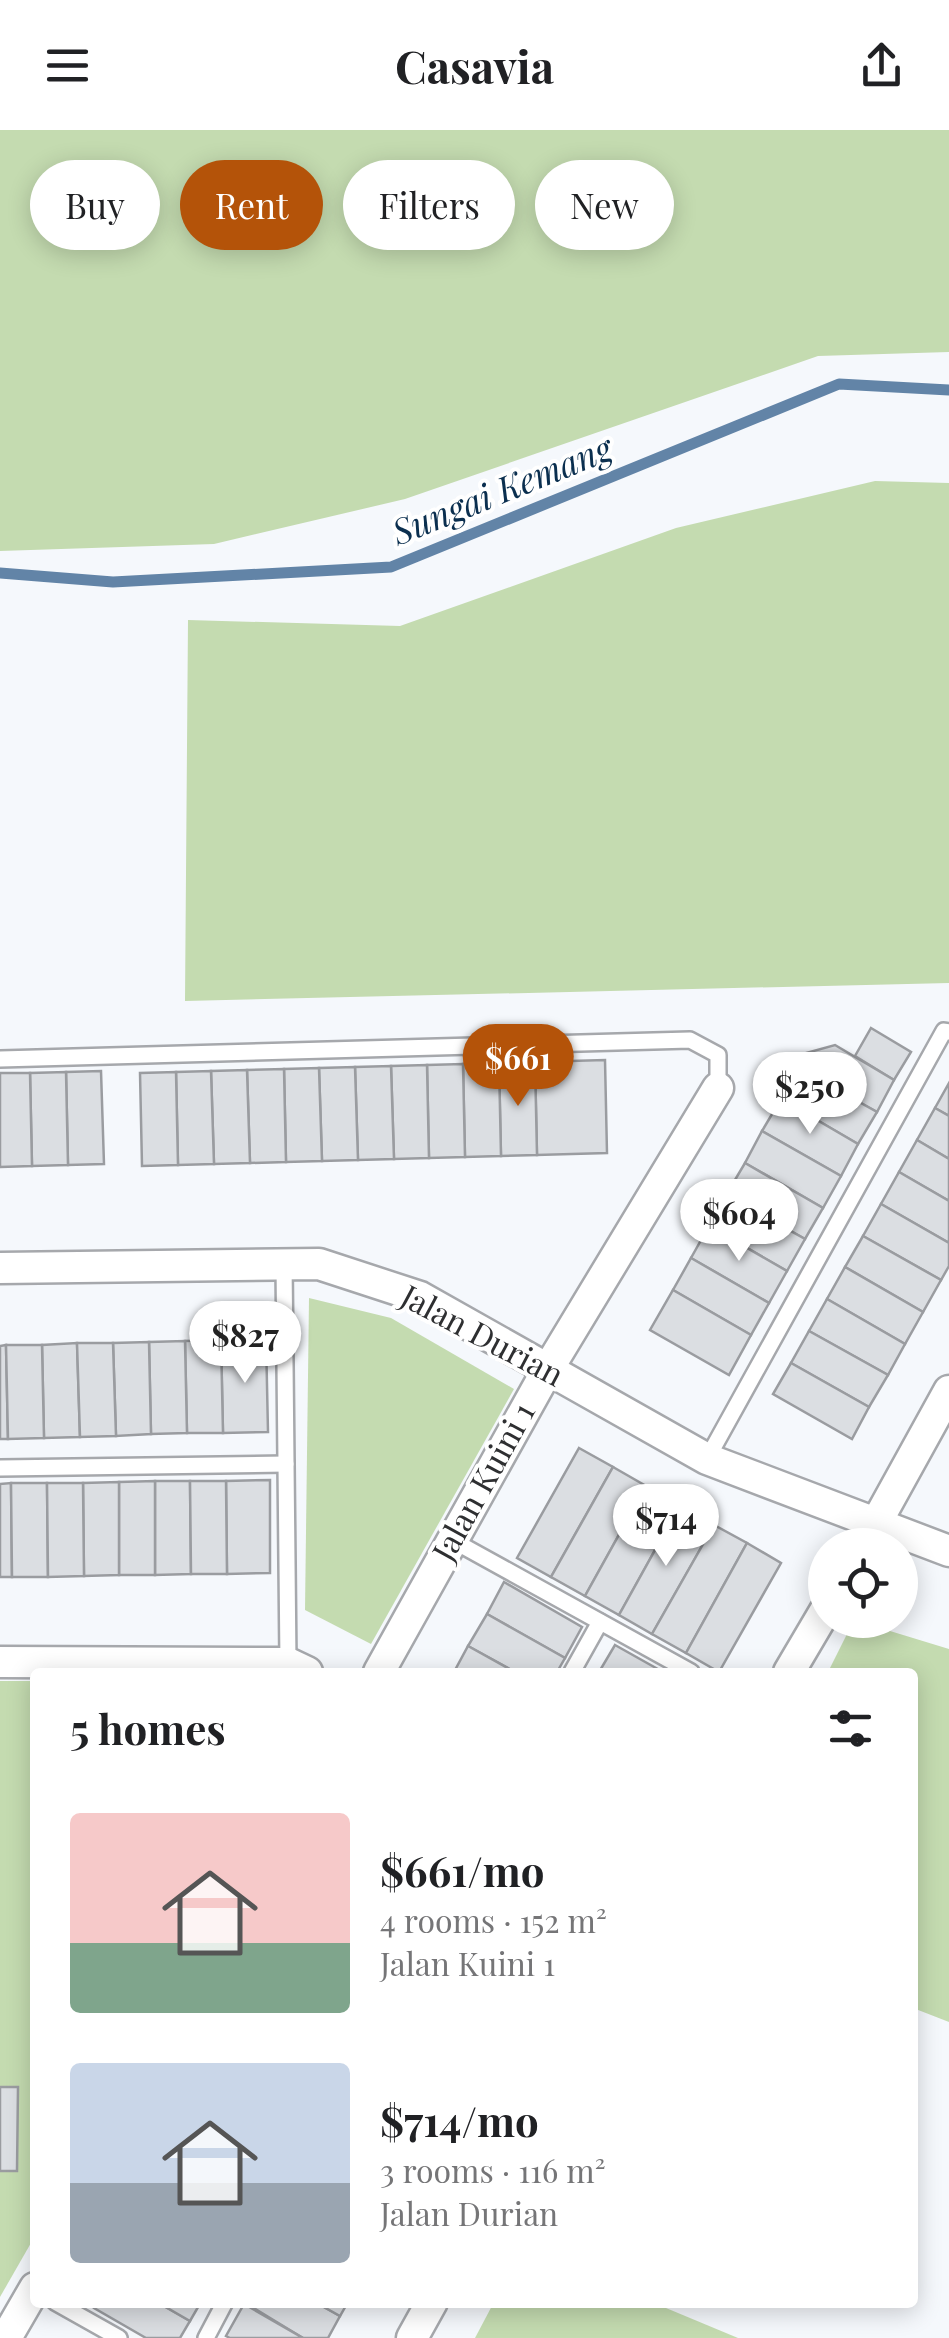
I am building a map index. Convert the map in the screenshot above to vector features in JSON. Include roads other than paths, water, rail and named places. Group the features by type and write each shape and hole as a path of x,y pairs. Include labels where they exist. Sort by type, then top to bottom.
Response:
{"street":[{"name":"Jalan Kuini 1","path":"380,1668 548,1369 718,1088"},
{"name":"Jalan Durian","path":"0,1268 319,1264 420,1297 707,1459 854,1528"},
{"path":"873,1528 949,1392"},
{"name":"Jalan Durian","path":"918,1545 949,1551"},
{"path":"791,1668 809,1638"},
{"path":"0,1662 298,1668"},
{"path":"6,2338 30,2306"},
{"path":"412,2338 429,2308"}],"lane":[{"path":"707,1459 944,1031 949,1032"},
{"path":"0,1059 690,1040 718,1055 718,1088"},
{"path":"284,1263 286,1464 298,1668"},
{"path":"0,1468 286,1464"},
{"path":"452,1540 684,1668"},
{"path":"574,1668 600,1622"},
{"path":"66,2308 119,2338"},
{"path":"206,2338 222,2308"}],"waterway":[{"name":"Sungai Kemang","path":"0,573 113,582 391,567 839,384 949,390"}]}
